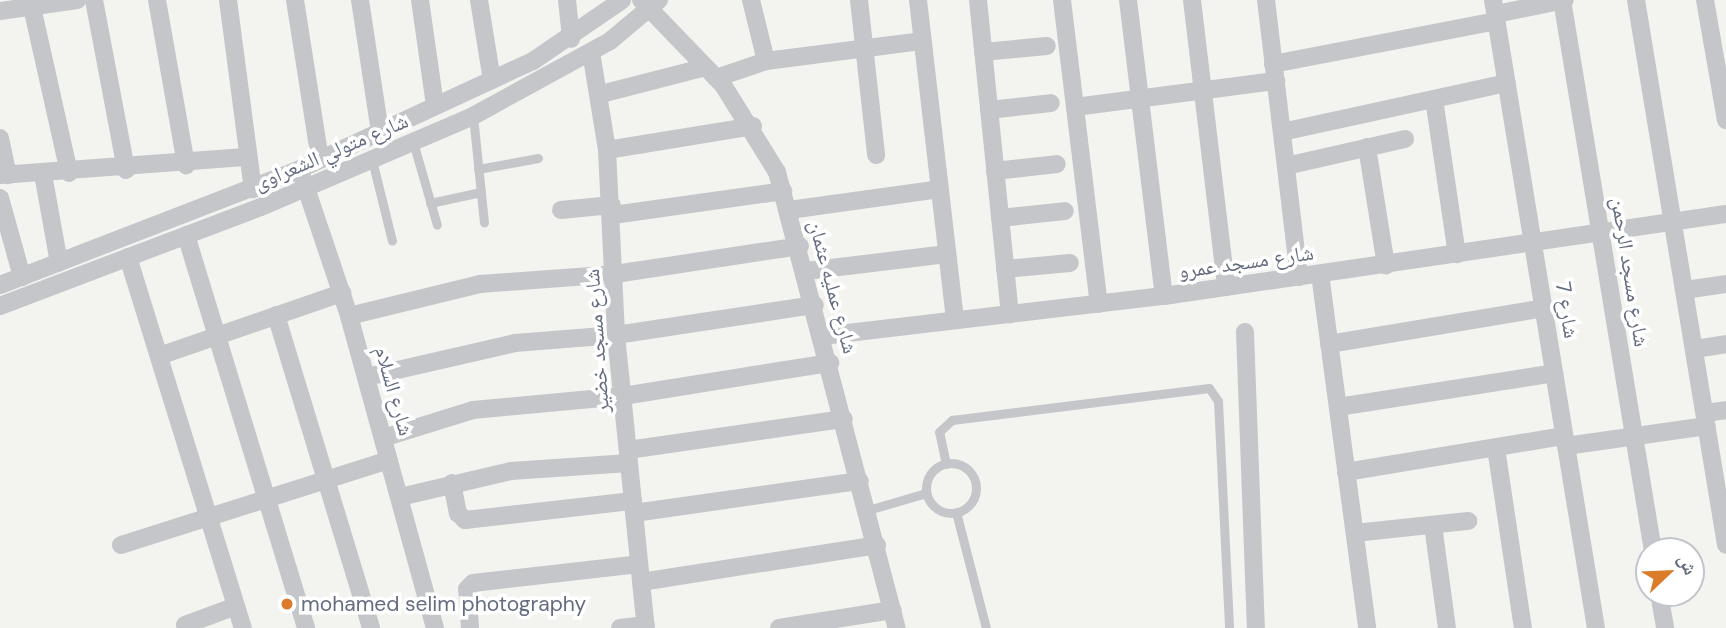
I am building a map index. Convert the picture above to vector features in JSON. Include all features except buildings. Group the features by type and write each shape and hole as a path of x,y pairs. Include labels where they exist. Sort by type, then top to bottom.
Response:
{"street":[{"path":"0,11 77,0"},
{"path":"94,0 126,170"},
{"path":"157,0 186,165"},
{"path":"228,0 253,189"},
{"path":"295,0 320,159"},
{"path":"360,0 380,132"},
{"path":"420,0 435,106"},
{"path":"479,0 492,80"},
{"path":"567,0 571,39"},
{"name":"شارع متولي الشعراوى","path":"0,285 300,169 492,80 571,39 622,0"},
{"path":"751,0 766,61"},
{"path":"859,0 876,155"},
{"path":"918,0 955,320"},
{"path":"978,0 1010,314"},
{"path":"1062,0 1099,304"},
{"path":"1128,0 1164,296"},
{"path":"1192,0 1226,287"},
{"path":"1266,0 1299,277"},
{"path":"1075,107 1203,91 1495,12 1563,0"},
{"name":"شارع مسجد الرحمن","path":"1563,0 1651,537"},
{"path":"1636,0 1706,419 1721,476 1726,543"},
{"path":"1705,0 1726,120"},
{"name":"شارع متولي الشعراوى","path":"0,306 307,188 473,116 591,52 650,3"},
{"name":"شارع عمليه عثمان","path":"650,3 711,72 753,126 783,191 800,246 897,628"},
{"path":"32,7 68,173"},
{"name":"شارع 7","path":"1495,12 1596,628"},
{"path":"601,94 766,61 923,41"},
{"path":"983,52 1047,46"},
{"name":"شارع مسجد خضير","path":"591,52 601,94 607,150 616,335 646,626"},
{"path":"1282,132 1507,83"},
{"path":"1434,99 1457,254"},
{"path":"989,110 1051,103"},
{"path":"607,150 753,126"},
{"path":"0,138 4,175 126,170 248,157"},
{"path":"1286,166 1405,139"},
{"path":"1367,147 1386,265"},
{"path":"995,171 1057,164"},
{"name":"شارع السلام","path":"300,169 367,377 435,628"},
{"path":"43,174 59,262"},
{"path":"789,210 940,189"},
{"path":"561,210 612,210 783,191"},
{"path":"0,198 3,219 22,277"},
{"path":"1000,218 1065,211"},
{"name":"شارع مسجد عمرو","path":"822,336 1164,296 1726,214"},
{"path":"186,235 306,628"},
{"path":"349,316 481,284 615,274 800,246"},
{"path":"806,271 947,254"},
{"path":"128,257 243,628"},
{"path":"1005,269 1070,263"},
{"path":"1320,274 1367,628"},
{"path":"1685,290 1726,284"},
{"path":"159,356 342,293"},
{"path":"367,377 465,351 616,335 815,305"},
{"path":"1329,344 1544,308"},
{"path":"276,316 371,628"},
{"path":"1245,332 1256,628"},
{"path":"1695,349 1726,344"},
{"path":"383,438 473,410 622,396 830,363"},
{"path":"1338,407 1554,373"},
{"path":"1346,472 1496,448 1634,436 1706,419 1726,410"},
{"path":"400,498 452,483 844,419"},
{"path":"1496,448 1523,628"},
{"path":"121,545 390,460"},
{"path":"452,483 457,513 465,520 633,507 860,481"},
{"path":"1354,533 1468,521"},
{"path":"1433,525 1447,628"},
{"path":"641,582 877,545"},
{"path":"469,628 467,589 473,583 639,564"},
{"path":"185,625 236,606"},
{"path":"1662,607 1665,628"},
{"path":"779,628 893,610"},
{"path":"620,628 646,626"}],"lane":[{"path":"473,116 484,222"},
{"path":"414,142 437,225"},
{"path":"478,169 538,158"},
{"path":"372,160 392,241"},
{"path":"430,203 481,192"},
{"path":"946,464 939,437 948,422 1209,388 1218,401 1229,628"},
{"path":"946,464 928,478 926,493 934,506 956,512"},
{"path":"946,464 967,470 975,483 973,498 956,512"},
{"path":"868,510 926,493"},
{"path":"956,512 986,628"}],"place":[{"name":"mohamed selim photography","path":"287,604"}]}
